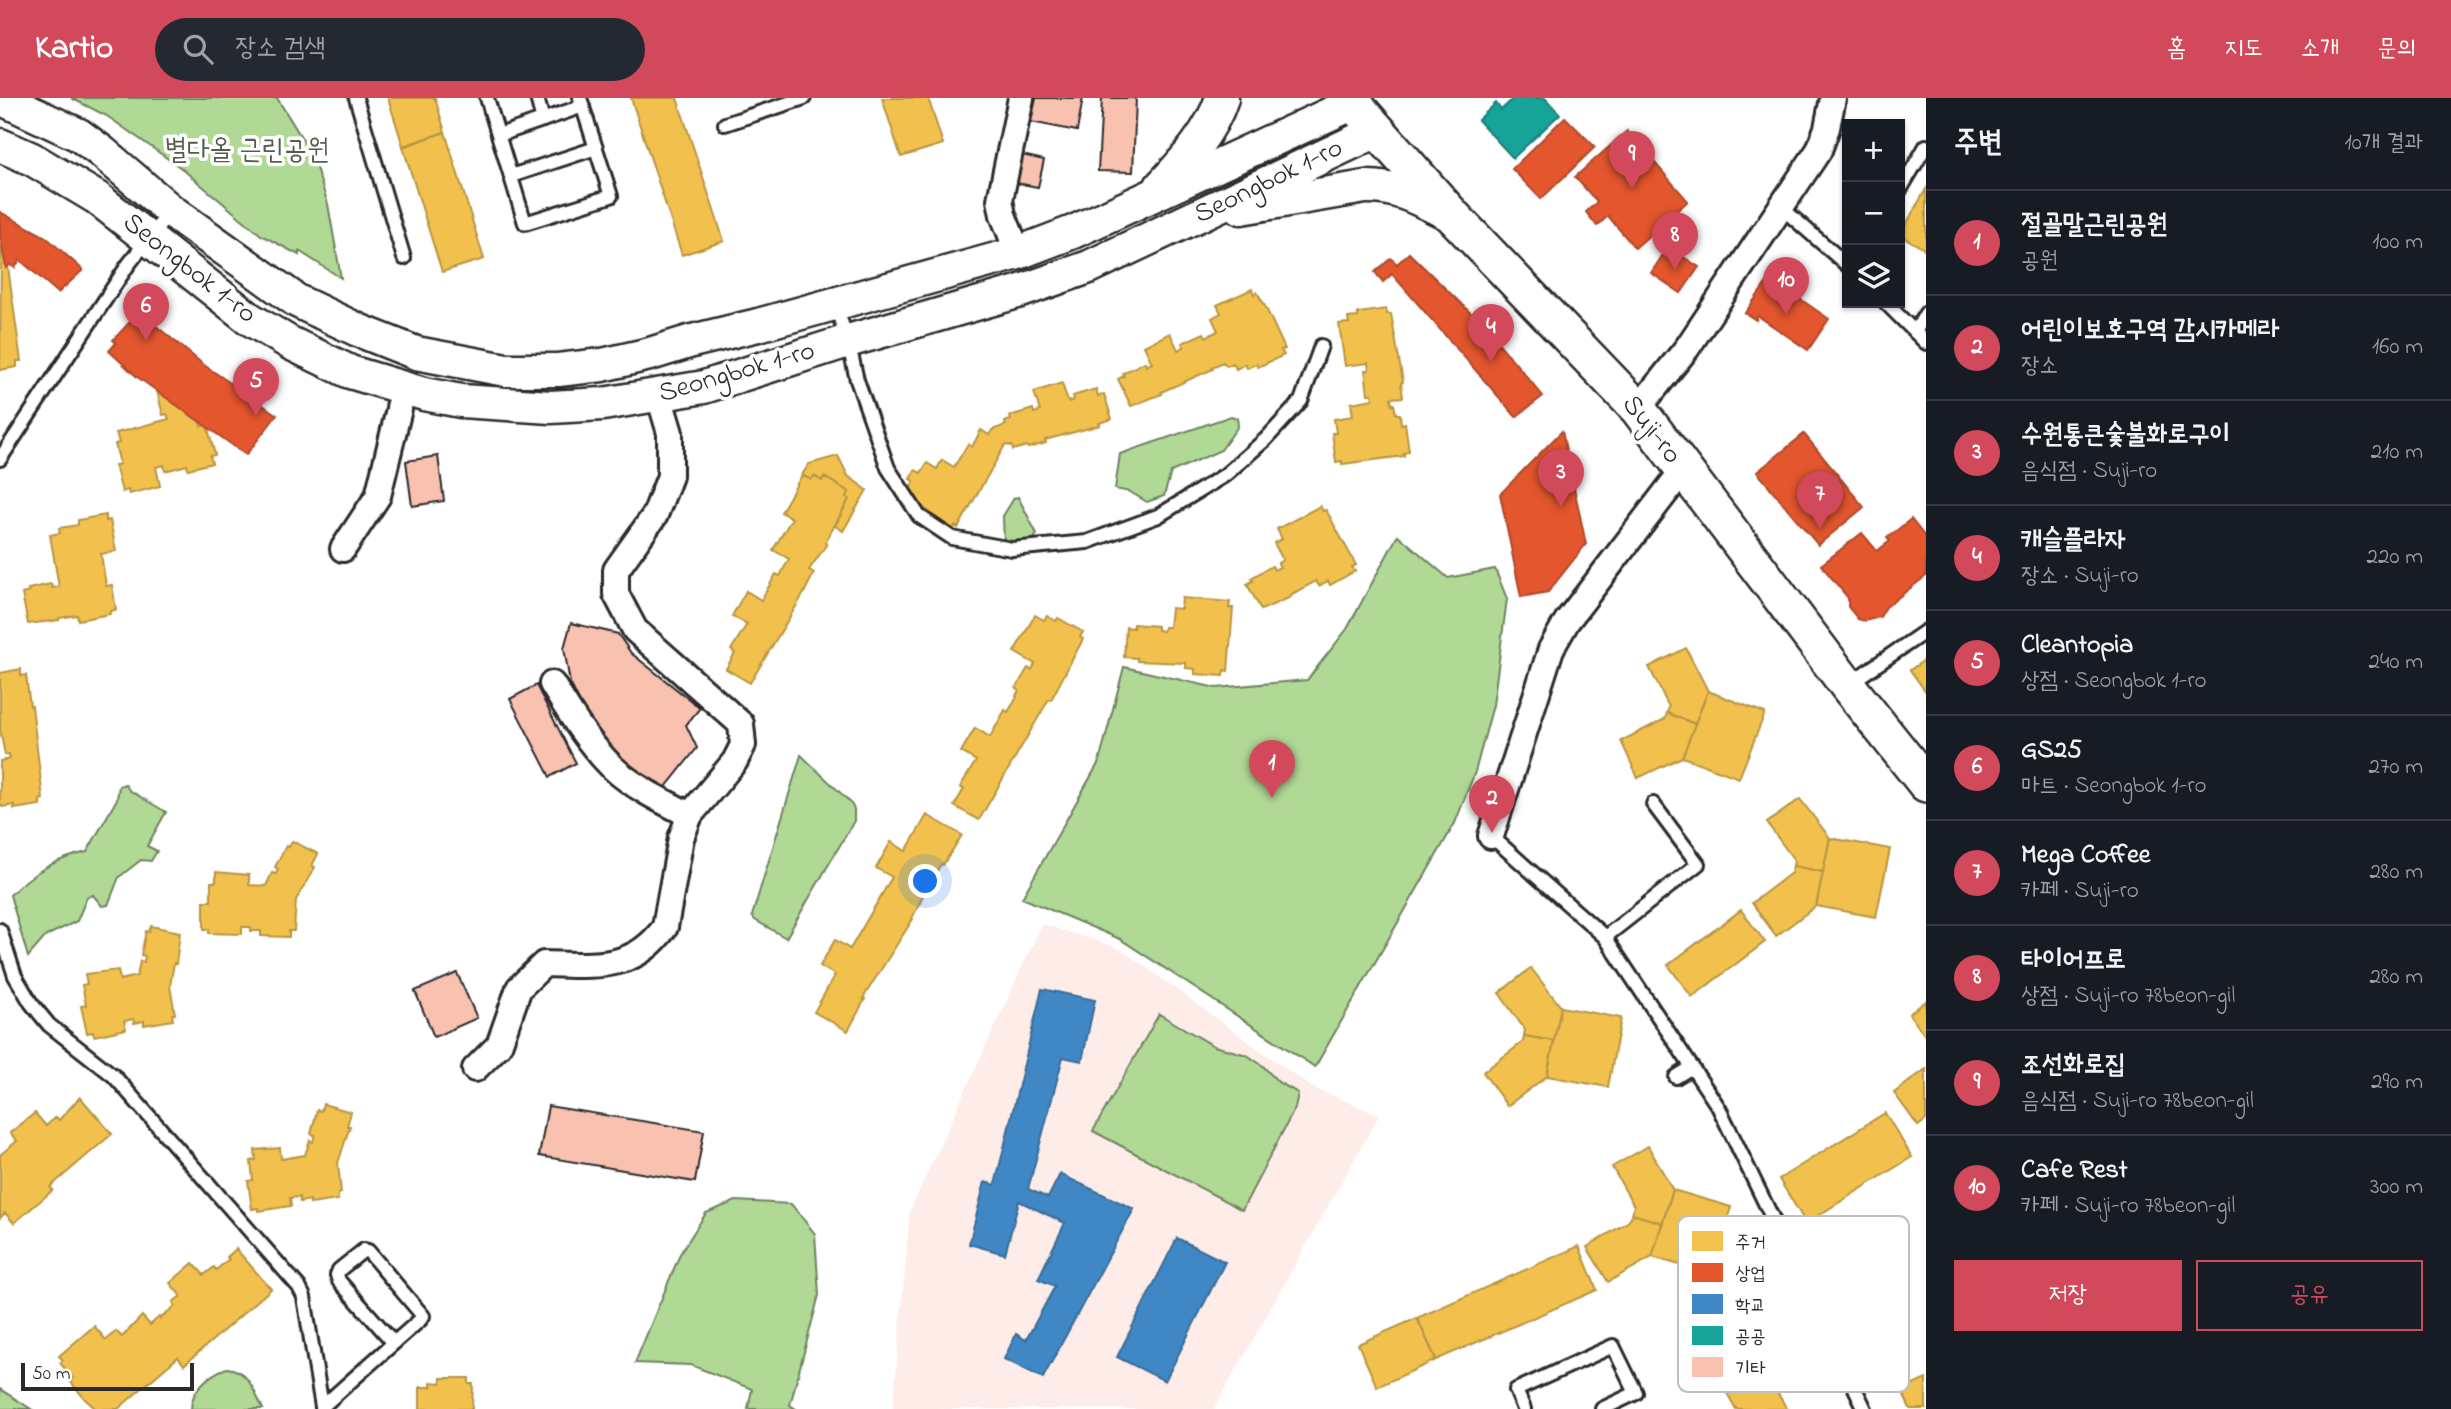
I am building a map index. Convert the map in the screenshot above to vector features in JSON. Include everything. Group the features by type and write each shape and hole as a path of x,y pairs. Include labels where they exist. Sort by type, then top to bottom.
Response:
{"main road":[{"name":"Suji-ro","path":"1352,101 1452,215 1638,409 1847,685 1922,770"}],"street":[{"name":"Seongbok 1-ro","path":"0,98 79,135 170,210 257,273 310,307 416,353 506,370 558,370 602,365 1018,253 1073,232 1150,197 1352,101"},
{"path":"1018,253 1000,200 1021,98"},
{"path":"1150,197 1205,134 1222,98"},
{"path":"1638,409 1687,348 1819,150 1833,98"},
{"name":"Seongbok 1-ro","path":"0,145 32,159 83,188 250,319 290,343 350,372 401,388 461,401 551,407 603,404 704,387 848,341 1021,291 1089,267 1379,130"},
{"path":"1195,217 1297,197 1383,187 1395,189 1452,215"},
{"path":"343,550 378,496 399,409 401,388"},
{"path":"475,1069 499,1045 519,988 544,964 598,965 636,956 656,939 665,927 681,838 690,815 735,761 743,744 741,724 635,630 616,594 616,570 655,515 670,476 670,433 659,396"},
{"path":"1490,836 1551,649 1567,621 1683,470"},
{"path":"552,684 585,736 614,769 660,800 690,815"}],"lane":[{"path":"356,98 404,258"},
{"path":"487,98 525,223 611,196 582,102 543,120 499,135"},
{"path":"537,98 543,120"},
{"path":"725,124 773,103 804,98"},
{"path":"1905,182 1926,146"},
{"path":"511,176 596,148"},
{"path":"1782,208 1842,261"},
{"path":"0,459 170,210"},
{"path":"835,304 848,341 857,380 888,468 919,516 952,538 1012,549 1087,542 1158,516 1225,475 1266,439 1301,401 1321,346"},
{"path":"1891,308 1926,342"},
{"path":"1915,332 1926,313"},
{"path":"1847,685 1926,631"},
{"path":"1605,937 1698,864 1653,804"},
{"path":"1490,836 1605,937 1719,1108 1771,1216"},
{"path":"0,930 15,976 31,1003 49,1025 114,1076 299,1287 304,1297 322,1407 394,1343 423,1316 368,1251 364,1250 339,1270 337,1275 339,1281 394,1343"},
{"path":"1676,1077 1692,1067"},
{"path":"1524,1409 1516,1390 1613,1346 1636,1393 1602,1409"},
{"path":"1856,1392 1864,1409"}],"shaded area":[{"path":"1042,924 1119,948 1311,1087 1379,1115 1214,1409 893,1409 910,1211"}],"green space":[{"name":"별다올 근린공원","path":"71,98 277,98 311,153 328,204 341,278 299,251 299,255 261,235 181,168 107,116"},
{"path":"1231,416 1237,418 1238,426 1221,450 1171,472 1164,496 1147,502 1130,492 1115,489 1120,454"},
{"path":"1018,497 1037,534 1032,542 1004,546 1003,516 1014,498"},
{"path":"1398,535 1448,578 1495,569 1507,599 1493,705 1475,772 1455,823 1315,1067 1120,939 1022,898 1099,762 1124,667 1216,688 1307,680 1347,629"},
{"path":"801,755 850,802 854,809 854,821 786,938 752,916"},
{"path":"125,784 129,790 166,812 147,846 157,851 151,861 141,860 119,877 108,905 102,906 93,895 87,897 77,921 46,936 28,957 10,895 46,867 87,852 117,799 119,786"},
{"path":"1159,1014 1214,1046 1247,1055 1263,1066 1278,1082 1298,1093 1295,1108 1242,1210 1093,1131"},
{"path":"736,1201 791,1204 815,1234 819,1295 790,1405 796,1409 748,1409 752,1389 691,1365 635,1363 680,1254 706,1213"},
{"path":"227,1368 246,1377 263,1409 191,1409 194,1395 202,1384"},
{"path":"0,1389 31,1409 0,1409"}],"building: 주거":[{"path":"388,98 435,98 445,132 403,146"},
{"path":"631,98 677,98 724,241 682,255"},
{"path":"882,98 928,98 943,144 901,157"},
{"path":"445,132 484,259 442,272 403,147"},
{"path":"1926,189 1926,250 1905,238 1905,226"},
{"path":"1,237 6,268 8,267 21,361 17,361 17,367 0,370"},
{"path":"1252,289 1254,294 1257,292 1266,308 1285,349 1281,350 1284,355 1258,367 1256,364 1247,368 1245,364 1236,369 1233,363 1227,366 1223,362 1161,392 1162,394 1131,406 1118,379 1124,376 1123,373 1145,362 1146,366 1152,363 1144,346 1170,333 1178,350 1184,347 1182,343 1204,333 1206,337 1218,331 1212,318 1221,313 1217,305"},
{"path":"1386,309 1387,314 1391,314 1403,382 1403,397 1391,398 1392,405 1394,404 1396,414 1400,414 1401,424 1405,423 1409,451 1404,453 1404,456 1342,464 1342,461 1336,462 1332,433 1336,433 1334,419 1353,416 1351,403 1373,399 1372,394 1368,394 1365,370 1369,370 1368,363 1345,366 1339,324 1349,323 1348,318 1358,317 1358,313"},
{"path":"188,376 199,407 196,408 201,426 207,425 215,455 210,456 212,463 188,469 187,465 165,471 164,465 156,467 160,486 129,494 128,490 122,492 115,465 120,464 115,444 119,443 116,433 169,419 167,414 163,415 157,391 161,390 159,384"},
{"path":"1062,383 1068,402 1074,400 1073,396 1096,389 1098,396 1104,394 1112,419 1028,448 1027,446 1013,450 1012,446 1005,445 958,528 955,526 952,531 927,517 930,512 913,503 916,498 907,493 914,481 910,479 915,470 921,473 927,463 937,469 942,460 954,467 968,444 972,447 981,430 989,435 992,430 1006,425 1005,422 1011,420 1010,416 1033,409 1034,413 1040,411 1034,392"},
{"path":"838,456 848,476 867,490 843,531 835,526 849,499 846,497 849,492 824,477 822,481 814,476 811,480 802,475 809,464"},
{"path":"802,475 811,480 814,476 822,481 824,477 849,492 846,497 849,499 825,543 827,544 809,570 814,573 804,593 750,683 726,669 735,653 731,650 747,624 732,616 746,591 761,600 776,574 780,576 789,559 773,550 792,518 781,512"},
{"path":"1320,506 1323,511 1326,510 1356,565 1352,567 1355,571 1330,585 1328,581 1319,586 1316,581 1290,595 1291,597 1261,610 1247,584 1253,581 1251,578 1272,566 1274,570 1280,567 1278,563 1283,560 1274,543 1282,539 1277,529"},
{"path":"106,515 106,521 110,520 116,551 101,554 106,586 112,585 116,610 110,611 110,614 78,620 77,615 28,624 22,594 29,592 28,589 51,584 52,588 59,587 50,535 60,533 59,528 78,525 78,520"},
{"path":"1182,598 1230,602 1229,608 1233,608 1228,671 1224,670 1223,676 1195,674 1195,669 1186,668 1186,663 1137,661 1137,658 1124,657 1126,627 1133,628 1133,624 1157,626 1157,630 1163,631 1164,627 1169,627 1171,608 1181,609"},
{"path":"1035,615 1044,620 1047,616 1056,621 1058,618 1083,632 1080,637 1083,639 1051,700 1049,699 979,820 954,806 964,789 960,787 976,761 961,752 975,728 990,737 1005,710 1008,712 1017,697 1019,690 1016,688 1028,668 1032,670 1035,664 1014,652"},
{"path":"1686,648 1708,691 1695,724 1667,713 1669,707 1649,667"},
{"path":"1926,659 1926,692 1910,670"},
{"path":"21,669 21,676 26,675 32,706 43,799 40,800 40,805 14,809 14,805 2,807 0,803 0,761 10,759 9,754 5,755 0,730 0,673"},
{"path":"1708,691 1765,713 1739,778 1682,757"},
{"path":"1667,713 1695,724 1682,757 1638,778 1621,741 1665,719"},
{"path":"1800,799 1830,838 1823,872 1793,866 1794,860 1767,823"},
{"path":"927,815 962,835 943,865 941,864 913,919 863,998 865,999 848,1031 814,1012 835,975 820,966 835,940 850,949 892,877 876,868 891,842 906,851"},
{"path":"1830,838 1890,849 1876,917 1816,906"},
{"path":"292,841 318,854 312,866 315,867 296,900 294,931 289,931 289,937 261,936 261,931 251,931 251,927 242,927 242,934 209,933 209,929 204,929 204,901 211,901 211,882 216,882 216,872 249,875 249,885 266,886 272,873 276,874 278,869 275,867 286,846 289,847"},
{"path":"1793,866 1823,872 1816,906 1776,936 1752,903 1791,873"},
{"path":"1741,910 1765,942 1692,997 1668,965"},
{"path":"151,926 180,932 170,986 175,1014 172,1014 173,1020 144,1025 144,1021 134,1023 133,1019 124,1021 126,1029 94,1036 93,1032 87,1033 81,1006 86,1005 82,985 87,984 85,974 118,970 120,980 137,976 140,961 144,962 145,956 141,955 146,931 149,932"},
{"path":"1531,968 1561,1007 1554,1041 1524,1036 1525,1030 1499,993"},
{"path":"1926,1001 1926,1037 1909,1014"},
{"path":"1561,1007 1621,1018 1608,1087 1547,1076"},
{"path":"1524,1036 1554,1041 1547,1076 1507,1106 1483,1072 1523,1042"},
{"path":"1926,1069 1926,1120 1918,1126 1894,1093"},
{"path":"80,1097 112,1134 50,1187 53,1190 14,1223 5,1213 0,1218 0,1155 17,1141 10,1133 35,1113 46,1126 56,1117 59,1120"},
{"path":"323,1104 351,1112 347,1126 350,1126 338,1163 341,1193 338,1194 338,1200 310,1204 310,1200 300,1202 299,1197 290,1198 291,1206 258,1211 258,1208 252,1209 248,1181 253,1180 251,1161 256,1160 255,1150 280,1148 281,1159 305,1155 310,1140 313,1142 315,1135 311,1134 317,1110 321,1111"},
{"path":"1885,1113 1912,1157 1817,1216 1802,1216 1779,1179"},
{"path":"1648,1146 1673,1190 1662,1223 1632,1214 1634,1206 1612,1167"},
{"path":"1673,1190 1731,1207 1728,1216 1678,1216 1678,1264 1652,1257"},
{"path":"1632,1214 1662,1223 1652,1257 1608,1282 1587,1247 1629,1221"},
{"path":"1579,1246 1597,1290 1436,1360 1417,1318"},
{"path":"236,1249 271,1289 184,1365 178,1357 118,1409 96,1409 85,1399 70,1381 73,1378 60,1363 63,1360 59,1356 94,1326 106,1340 116,1331 122,1337 142,1316 150,1325 159,1317 160,1319 175,1306 173,1302 181,1296 170,1283 193,1263 204,1275 214,1267 216,1270"},
{"path":"1417,1318 1436,1360 1377,1387 1358,1344"},
{"path":"441,1378 469,1378 469,1384 473,1384 472,1409 420,1409 420,1387 431,1387 431,1382 441,1383"},
{"path":"1926,1379 1926,1409 1910,1409 1903,1392 1909,1392 1909,1387"},
{"path":"1726,1392 1777,1392 1787,1409 1736,1409"}],"building: 상업":[{"path":"1565,117 1595,147 1541,199 1512,169"},
{"path":"1627,131 1688,201 1635,248 1608,216 1597,226 1586,212 1597,202 1575,177"},
{"path":"0,212 46,237 83,270 58,293 20,260 15,268 10,265 6,268 0,237"},
{"path":"1668,247 1699,267 1681,293 1651,273"},
{"path":"1409,253 1485,327 1543,396 1516,417 1392,274 1383,282 1375,272 1391,258 1397,264"},
{"path":"1770,278 1829,319 1808,350 1758,316 1756,320 1745,313"},
{"path":"139,312 204,365 277,415 246,455 136,376 109,351 116,343 113,340"},
{"path":"1562,431 1586,544 1548,592 1521,597 1500,494"},
{"path":"1804,434 1864,507 1818,545 1757,472"},
{"path":"1911,519 1926,538 1926,576 1886,607 1880,617 1865,621 1858,619 1848,607 1848,598 1821,565 1862,533 1877,551 1890,541 1887,538"}],"building: 학교":[{"path":"1042,989 1095,1000 1082,1061 1063,1057 1028,1189 1048,1198 1060,1174 1134,1209 1043,1378 1004,1359 1016,1334 1026,1340 1055,1286 1038,1279 1065,1223 1019,1201 1005,1254 969,1244 985,1182 995,1185"},
{"path":"1177,1238 1225,1262 1165,1381 1117,1357"}],"building: 공공":[{"path":"1514,98 1545,98 1560,114 1513,158 1478,120 1496,103 1501,110"}],"building: 기타":[{"path":"1036,98 1083,98 1077,131 1031,122"},
{"path":"1102,98 1136,98 1133,172 1098,171"},
{"path":"1022,155 1044,160 1038,187 1016,183"},
{"path":"438,456 444,501 412,506 406,461"},
{"path":"571,623 618,634 631,653 700,708 686,725 697,748 662,792 624,761 590,723 570,683 564,648"},
{"path":"536,685 576,763 550,777 510,699"},
{"path":"457,973 477,1018 434,1037 415,991"},
{"path":"548,1106 704,1131 695,1182 539,1156"}],"place":[{"name":"조선화로집","path":"1632,189"},
{"name":"타이어프로","path":"1675,270"},
{"name":"Cafe Rest","path":"1786,315"},
{"name":"GS25","path":"146,341"},
{"name":"캐슬플라자","path":"1491,362"},
{"name":"Cleantopia","path":"256,416"},
{"name":"수원통큰숯불화로구이","path":"1561,507"},
{"name":"Mega Coffee","path":"1820,529"},
{"name":"절골말근린공원","path":"1272,798"},
{"name":"어린이보호구역 감시카메라","path":"1492,833"}]}
